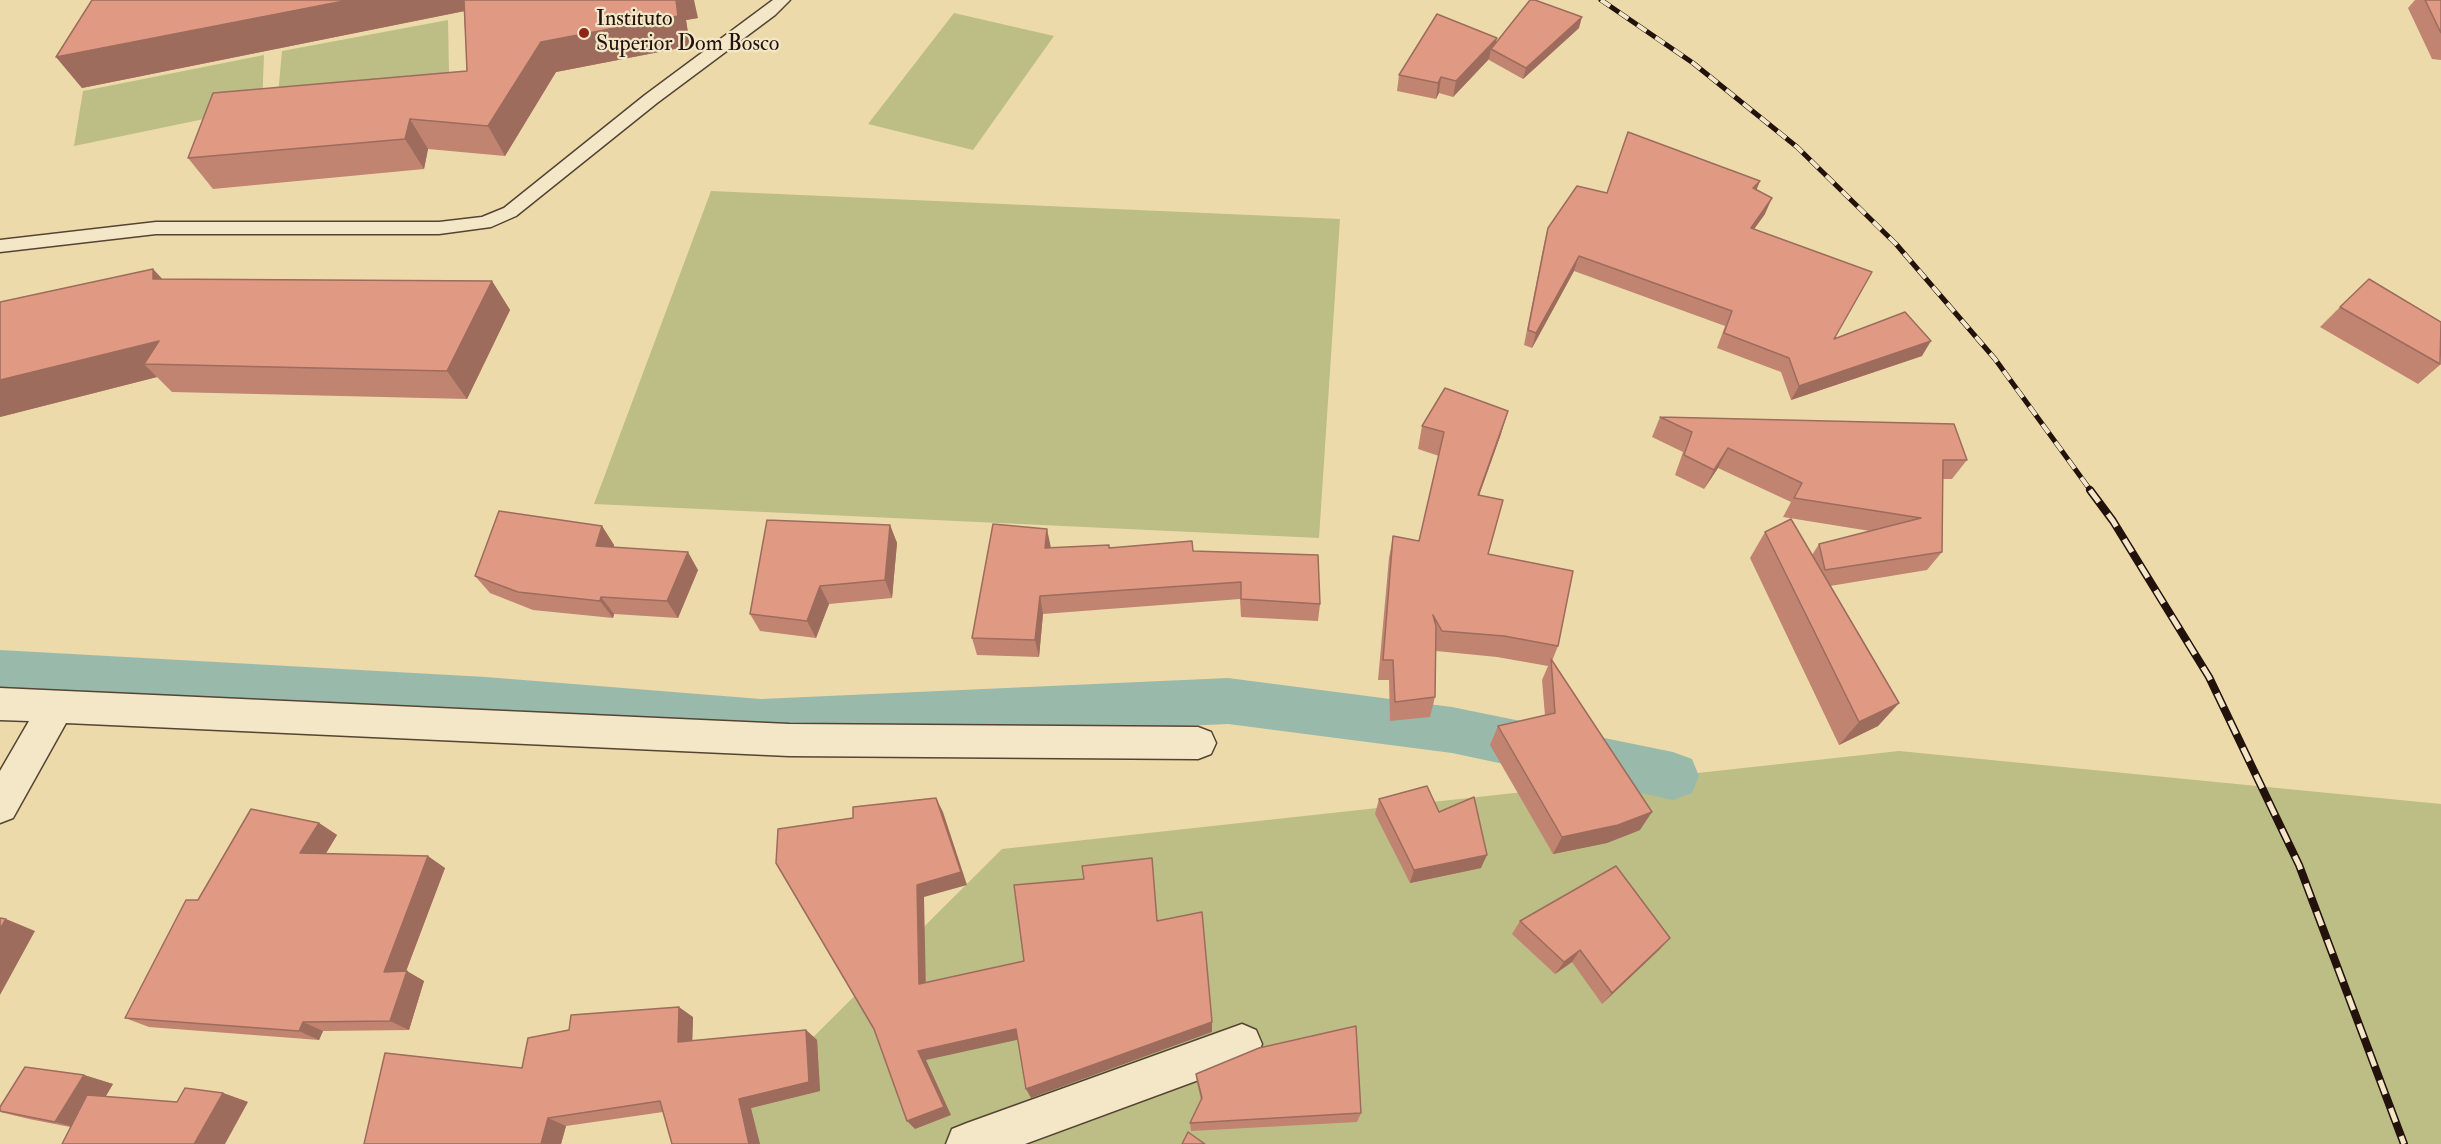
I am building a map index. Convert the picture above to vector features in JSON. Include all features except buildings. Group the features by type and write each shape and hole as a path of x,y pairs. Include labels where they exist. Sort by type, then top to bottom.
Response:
{"street":[{"path":"0,704 789,741 1198,743"},
{"path":"0,806 56,706"},
{"path":"967,1144 1242,1044"}],"lane":[{"path":"0,246 156,228 439,228 485,223 510,212 651,99 770,12 782,0"}],"green space":[{"path":"954,13 1054,36 973,150 868,124"},
{"path":"448,20 449,73 277,106 282,51"},
{"path":"264,55 262,107 74,146 83,91"},
{"path":"711,191 1340,219 1319,538 594,504"},
{"path":"1899,751 2441,804 2441,1144 706,1144 1002,849"}],"waterway":[{"path":"0,672 486,700 761,722 1228,701 1452,730 1673,776"}],"railway":[{"path":"1601,0 1693,63 1797,147 1896,244 1995,359 2091,491"},
{"path":"2090,490 2113,521 2209,677 2299,865 2404,1144"}],"place":[{"name":"Instituto Superior Dom Bosco","path":"584,33"}]}
